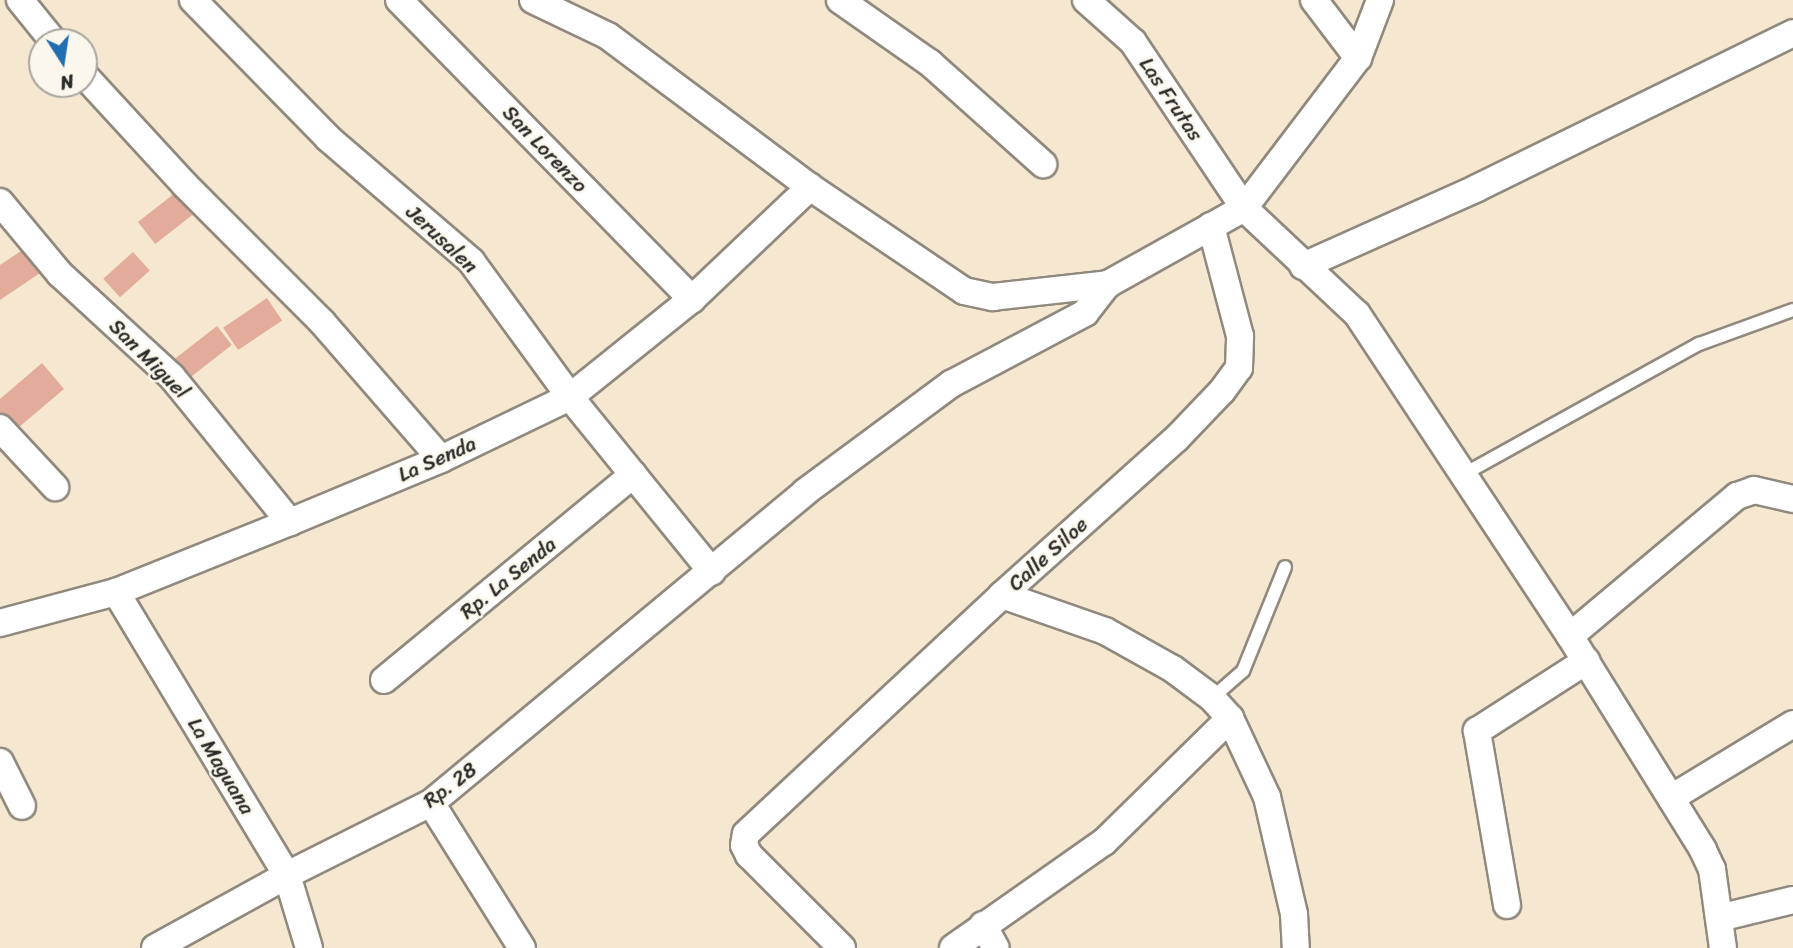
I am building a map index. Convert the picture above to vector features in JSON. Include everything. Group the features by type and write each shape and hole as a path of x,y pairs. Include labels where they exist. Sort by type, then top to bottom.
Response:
{"street":[{"path":"20,0 43,28"},
{"name":"Jerusalen","path":"193,0 328,138 471,261 570,397 712,572"},
{"name":"San Lorenzo","path":"399,0 692,299"},
{"path":"533,0 608,36 810,187 964,291 993,297 1108,284 1244,208 1358,58 1380,0"},
{"path":"840,0 930,63 1043,164"},
{"name":"Las Frutas","path":"1086,0 1133,42 1244,208 1303,267 1357,314 1586,661 1712,869 1723,948"},
{"path":"1314,0 1358,58"},
{"path":"1303,267 1477,188 1793,33"},
{"path":"98,90 185,186 322,321 441,459"},
{"name":"La Senda","path":"0,623 116,592 441,459 570,397 692,299 810,187"},
{"name":"San Miguel","path":"0,202 60,274 172,377 290,522"},
{"name":"Calle Siloe","path":"842,948 749,855 744,845 746,834 1002,595 1176,439 1222,391 1239,368 1240,336 1211,226"},
{"name":"Rp. 28","path":"155,948 287,875 431,803 805,492 940,392 1085,313 1108,284"},
{"path":"0,428 55,487"},
{"name":"Rp. La Senda","path":"384,680 633,475"},
{"path":"1570,636 1737,496 1754,490 1793,499"},
{"name":"La Maguana","path":"116,592 287,875 309,948"},
{"path":"1002,595 1105,631 1173,669 1212,698 1230,718 1267,797 1294,914 1296,948"},
{"path":"1507,905 1478,731 1586,661"},
{"path":"953,948 1104,842 1230,718"},
{"path":"1671,798 1793,724"},
{"path":"0,762 22,806"},
{"path":"431,803 522,948"},
{"path":"1719,918 1793,900"},
{"path":"983,925 996,948"}],"lane":[{"path":"1464,474 1699,344 1793,310"},
{"path":"1212,698 1243,671 1285,568"}],"building":[{"path":"175,193 192,215 155,244 138,222"},
{"path":"30,245 46,269 0,300 0,265"},
{"path":"133,252 150,271 120,297 103,279"},
{"path":"267,298 282,320 238,350 223,328"},
{"path":"217,326 232,345 185,381 171,362"},
{"path":"42,363 64,389 12,433 0,419 0,399"}]}
